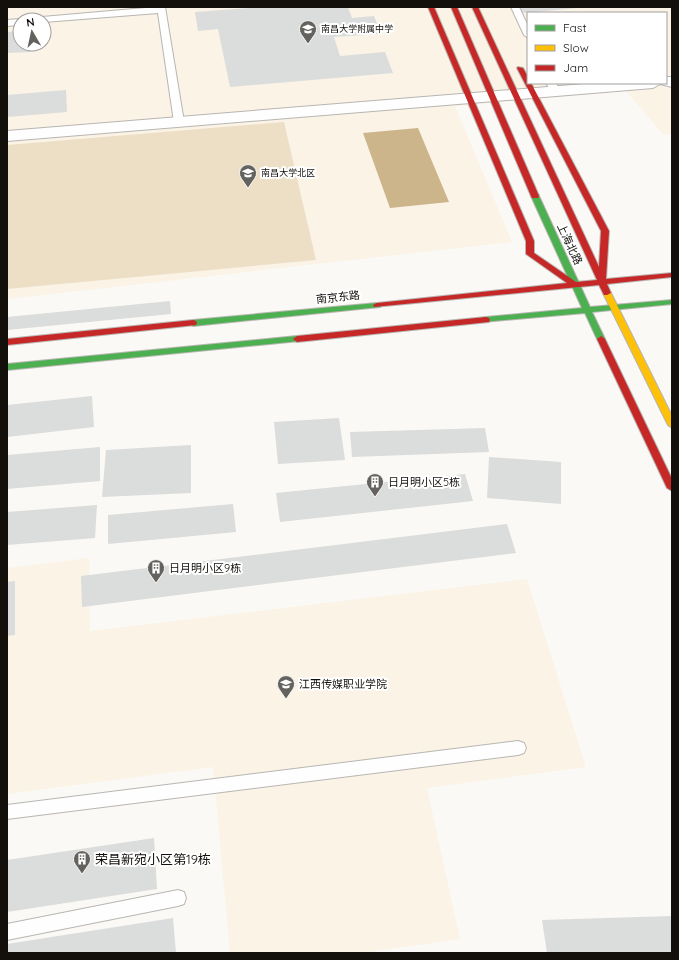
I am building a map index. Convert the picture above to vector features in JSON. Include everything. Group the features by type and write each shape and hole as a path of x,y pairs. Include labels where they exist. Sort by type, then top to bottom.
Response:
{"main road":[{"path":"431,7 468,98 530,241 530,254 575,285"},
{"name":"上海北路","path":"454,7 491,96 575,285 672,488"},
{"name":"上海北路","path":"475,7 602,282 672,425"},
{"path":"514,57 527,82"},
{"path":"528,84 605,231 602,282"},
{"name":"南京东路","path":"7,342 672,275"},
{"path":"7,367 672,302"}],"street":[{"path":"7,136 515,94 553,87 628,84"}],"lane":[{"path":"514,7 527,33"},
{"path":"52,19 161,9 179,122"},
{"path":"7,812 518,748"},
{"path":"7,932 178,898"}],"shaded area":[{"name":"南昌大学北区","path":"7,7 672,7 672,134 663,134 626,91 455,106 512,242 7,299"},
{"path":"284,122 316,260 7,289 7,145"},
{"path":"418,128 449,202 390,208 363,133"},
{"name":"江西传媒职业学院","path":"89,558 90,631 527,579 586,767 427,788 460,939 363,953 230,953 213,767 7,794 7,568"}],"building":[{"path":"261,7 348,7 352,18 374,16 381,34 334,37 340,56 385,52 393,73 230,87 218,29 198,31 195,12"},
{"path":"519,7 578,7 578,8 523,13"},
{"path":"7,32 12,32 12,52 31,52 7,53"},
{"path":"66,90 67,112 7,117 7,95"},
{"path":"170,301 171,314 7,330 7,317"},
{"path":"92,396 94,427 7,437 7,405"},
{"path":"339,418 345,460 278,464 274,422"},
{"path":"485,428 489,452 352,457 350,432"},
{"path":"191,445 191,493 102,497 106,450"},
{"path":"100,447 100,481 7,489 7,455"},
{"path":"489,457 561,462 561,504 487,498"},
{"name":"日月明小区5栋","path":"465,474 473,501 280,522 276,493"},
{"path":"233,504 236,532 108,544 108,515"},
{"path":"97,505 95,538 7,545 7,512"},
{"path":"507,524 516,553 82,607 81,576"},
{"path":"15,581 15,635 7,636 7,582"},
{"name":"荣昌新宛小区第19栋","path":"154,838 157,889 7,912 7,860"},
{"path":"672,916 672,953 547,953 542,920"},
{"path":"173,918 176,953 7,953 7,944"}],"traffic: fast":[{"path":"535,196 601,339"},
{"path":"486,320 672,302"},
{"path":"193,323 377,305"},
{"path":"7,367 297,339"}],"traffic: slow":[{"path":"607,293 672,425"}],"traffic: jam":[{"path":"431,7 530,241 530,254 575,285"},
{"path":"454,7 535,196"},
{"path":"475,7 607,293"},
{"path":"520,68 527,81"},
{"path":"528,84 605,231 602,279"},
{"path":"377,305 672,275"},
{"path":"297,339 486,320"},
{"path":"7,342 193,323"},
{"path":"601,339 672,488"}],"place":[{"name":"南昌大学附属中学","path":"308,44"},
{"name":"南昌大学北区","path":"248,188"},
{"name":"日月明小区5栋","path":"375,497"},
{"name":"日月明小区9栋","path":"156,583"},
{"name":"江西传媒职业学院","path":"286,699"},
{"name":"荣昌新宛小区第19栋","path":"82,874"}]}
